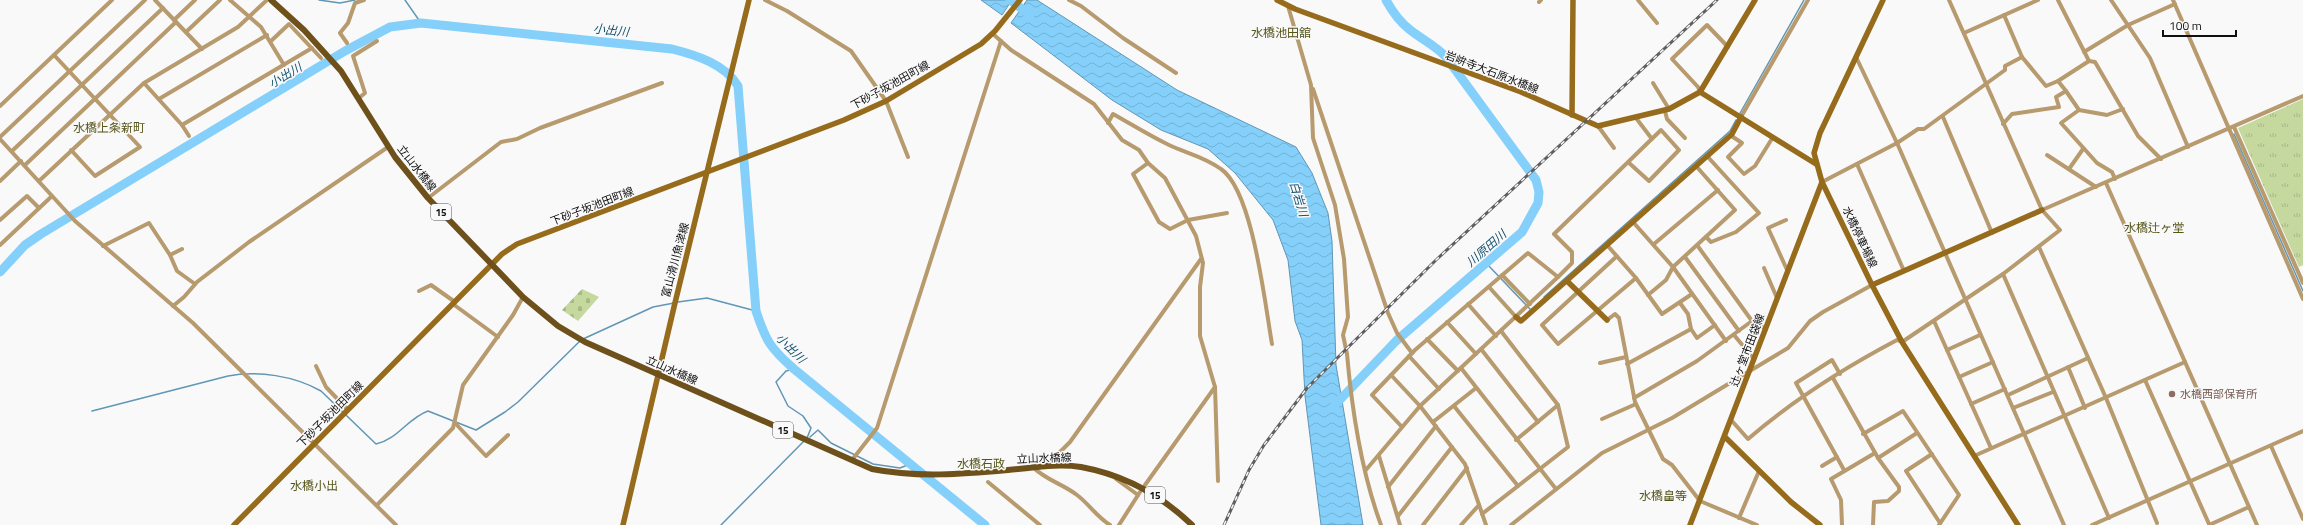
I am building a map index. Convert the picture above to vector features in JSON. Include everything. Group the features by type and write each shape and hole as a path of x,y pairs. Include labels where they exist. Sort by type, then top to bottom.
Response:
{"main road":[{"name":"立山水橋線","path":"271,0 304,30 328,56 359,98 388,147 410,177 428,198 523,297 558,326 585,342 658,376 872,468 910,474 943,474 1046,466 1081,467 1110,475 1148,490 1175,509 1192,525"},
{"name":"富山滑川魚津線","path":"623,525 676,297 749,0"},
{"name":"下砂子坂池田町線","path":"234,525 454,303 491,263 517,244 742,160 844,120 886,100 981,44 994,33 1020,0"},
{"name":"岩峅寺大石原水橋線","path":"1277,0 1288,6 1521,92 1598,126"},
{"path":"1598,126 1667,110 1700,92 1728,48 1754,0"},
{"path":"1816,164 1814,154 1820,133 1883,0"},
{"path":"1572,115 1573,1"},
{"path":"1700,92 1816,164"},
{"path":"1516,317 1521,321 1567,281 1730,135 1741,117"},
{"name":"水橋停車場線","path":"1816,164 1822,182 1872,285 1902,342 2017,524"},
{"name":"辻ヶ堂市田袋線","path":"1690,525 1732,421 1822,182"},
{"path":"1872,285 2042,210"},
{"path":"1567,281 1607,320"},
{"path":"1725,437 1791,502 1820,525"}],"street":[{"path":"0,106 112,0"},
{"path":"145,0 0,138 75,221 173,306 396,525"},
{"path":"155,0 202,49"},
{"path":"0,181 23,163 95,98 175,21 194,0"},
{"path":"186,32 220,0"},
{"path":"230,0 250,16 267,35 284,65"},
{"path":"39,180 144,83 238,27 267,0"},
{"path":"347,43 340,33 348,23 356,3 364,0"},
{"path":"765,0 787,11 851,51 886,100 908,157"},
{"path":"1069,0 1081,6 1123,38 1176,73"},
{"path":"1638,0 1657,23"},
{"path":"1741,117 1808,0"},
{"path":"1732,421 1748,440 1774,417 1803,396 1897,340 1902,342 1965,301 2060,230 2042,210 1949,0"},
{"path":"1964,33 2038,0"},
{"path":"2058,0 2089,61"},
{"path":"2111,0 2150,58 2188,147"},
{"path":"2084,52 2128,25 2174,2 2303,299"},
{"path":"1288,6 1311,85 1388,313 1397,333 1410,355 1439,389"},
{"path":"12,151 163,8"},
{"path":"2004,15 2022,57 2046,86 2058,81 2089,61 2095,62 2138,136 2161,159"},
{"path":"270,41 289,24 320,58"},
{"path":"1700,92 1698,87 1672,59 1707,25 1728,48"},
{"path":"994,33 1011,50 1094,104 1122,140 1139,150 1148,163 1165,178 1188,220 1196,236 1203,263 1200,287 1200,336 1215,386 1218,481"},
{"path":"159,99 267,35"},
{"path":"359,98 365,93 353,56 377,41"},
{"path":"852,460 878,428 1001,41"},
{"path":"182,125 312,48"},
{"path":"54,55 140,147 95,176 71,150"},
{"path":"1855,57 1897,143 1944,254 2008,395 2064,525"},
{"path":"1822,182 1897,143 1918,129 1924,129 1943,117 2005,70 2005,66 2022,57"},
{"path":"2058,81 2079,110 2107,115 2123,108"},
{"path":"144,83 182,125 189,136"},
{"path":"428,198 501,142 517,139 540,128 662,83"},
{"path":"1653,83 1667,110 1667,119 1685,138"},
{"path":"1311,85 1313,138 1335,205 1344,259 1348,317 1343,341 1347,354 1365,471 1371,498 1381,525"},
{"path":"2003,124 2012,114 2059,107 2056,97 2066,91"},
{"path":"2042,210 2303,96"},
{"path":"2079,110 2061,123 2097,163 2112,172 2115,179"},
{"path":"1108,123 1113,114 1169,145 1204,159 1222,169 1234,184 1247,218 1272,344"},
{"path":"1943,117 1992,233"},
{"path":"1636,118 1652,139"},
{"path":"1598,126 1614,148"},
{"path":"2234,127 2303,284"},
{"path":"1365,471 1420,406 1572,263 1572,252 1554,234 1628,162 1652,139 1661,130 1679,150 1648,181 1628,162"},
{"path":"1730,135 1742,143 1728,157 1744,174 1755,166 1773,137"},
{"path":"173,306 184,297 195,284 250,242 388,147"},
{"path":"2069,170 2083,149"},
{"path":"2047,155 2096,187"},
{"path":"1706,237 1711,242 1736,232 1759,213 1707,156"},
{"path":"1148,163 1133,174 1159,222 1170,229 1188,220 1227,213"},
{"path":"1857,164 1904,271"},
{"path":"1648,295 1666,280 1673,267 1736,210 1696,166"},
{"path":"2106,183 2257,525"},
{"path":"1654,244 1718,190"},
{"path":"0,220 27,196 39,208"},
{"path":"0,245 52,196"},
{"path":"1786,220 1768,228 1788,272"},
{"path":"1633,222 1673,267 1726,341"},
{"path":"103,246 149,223 170,255 177,271 195,284"},
{"path":"1607,245 1636,278 1662,314 1692,294"},
{"path":"1697,245 1752,321 1766,329"},
{"path":"2039,247 2106,398 2149,499 2157,523"},
{"path":"170,255 182,249"},
{"path":"1402,427 1372,395 1410,355 1528,253 1558,277"},
{"path":"1618,256 1542,325 1558,344 1636,278"},
{"path":"1685,257 1739,331"},
{"path":"1046,466 1070,442 1201,259"},
{"path":"1764,268 1778,298"},
{"path":"2003,274 2109,518"},
{"path":"1502,275 1530,304"},
{"path":"419,291 431,285 498,337"},
{"path":"1511,525 1602,453 1672,418 1788,348 1810,321 1823,312 1872,285"},
{"path":"1488,287 1516,317"},
{"path":"377,506 453,428 463,385 498,337 523,297"},
{"path":"1680,303 1688,314 1691,329 1697,338 1715,325"},
{"path":"1468,304 1496,336"},
{"path":"1607,320 1615,314 1619,318 1634,398 1647,430 1663,459 1672,465 1700,500 1757,525"},
{"path":"1634,398 1678,374 1752,321"},
{"path":"1934,321 1991,448"},
{"path":"1447,322 1476,354"},
{"path":"1627,364 1691,329"},
{"path":"1482,514 1568,447 1558,406 1501,331"},
{"path":"1734,335 1754,360"},
{"path":"1947,350 1980,335"},
{"path":"1427,339 1476,388 1556,489"},
{"path":"1481,349 1538,422"},
{"path":"1600,364 1626,357"},
{"path":"2008,395 2088,358"},
{"path":"1840,374 1832,360 1796,383 1844,470"},
{"path":"1959,377 1993,362"},
{"path":"1974,456 2085,408 2185,362"},
{"path":"316,366 326,387 348,410"},
{"path":"2068,367 2085,408"},
{"path":"1391,375 1435,424 1467,468 1478,505 1486,525"},
{"path":"1833,378 1863,434 1899,487 1899,491 1888,501 1874,502 1873,525"},
{"path":"2145,380 2209,525 2249,507"},
{"path":"1145,485 1215,386"},
{"path":"1388,487 1435,424 1476,388"},
{"path":"1971,404 2005,389"},
{"path":"2013,408 2053,392"},
{"path":"1602,418 1636,404"},
{"path":"1454,406 1518,486"},
{"path":"1516,440 1558,406"},
{"path":"1863,434 1903,411 1917,433 1932,454 1959,495 1940,524 1906,471 1932,454"},
{"path":"455,424 486,456 508,436"},
{"path":"2092,525 2303,432"},
{"path":"1878,458 1917,433"},
{"path":"2271,446 2303,519"},
{"path":"1398,516 1452,447"},
{"path":"1842,525 1840,500 1831,479 1875,453"},
{"path":"1379,456 1400,525"},
{"path":"1822,466 1837,457"},
{"path":"1034,468 1041,475 1063,485 1079,496 1110,525"},
{"path":"1423,525 1467,468"},
{"path":"1739,518 1759,470"},
{"path":"1110,475 1139,494 1119,525"},
{"path":"988,482 1040,525"},
{"path":"1461,525 1478,505"}],"green space":[{"path":"2303,99 2303,265 2299,267 2238,128"},
{"path":"582,289 599,297 578,321 562,310"}],"water":[{"path":"981,0 1012,0 1002,15"},
{"path":"1027,0 1037,0 1177,90 1296,147 1312,173 1328,213 1332,241 1336,365 1363,525 1321,525 1305,396 1302,340 1295,321 1288,260 1273,220 1235,173 1208,149 1161,130 1112,100 1011,23"}],"waterway":[{"path":"319,0 340,3 355,0"},
{"path":"405,0 421,23"},
{"name":"白岩川","path":"1010,0 1030,15"},
{"name":"川原田川","path":"1333,407 1396,341 1522,232 1538,203 1539,192 1536,180 1446,57 1405,26 1396,16 1386,0"},
{"path":"1739,115 1804,0"},
{"name":"小出川","path":"0,272 25,245 41,234 345,51 390,27 421,23 672,49 691,54 718,66 726,72 738,86 756,311 766,337 779,355 794,369 985,525"},
{"path":"1544,297 1730,131 1736,120"},
{"path":"2234,134 2303,291"},
{"path":"1486,263 1530,309"},
{"path":"678,302 707,298 756,311"},
{"path":"583,339 653,307 674,303"},
{"path":"92,411 228,376 239,374 263,374 300,381 321,391 376,444 390,438 421,414 428,411 476,430 518,402 580,341"},
{"path":"794,369 786,371 776,382 788,406 803,416 811,428 807,438"},
{"path":"810,437 818,430 831,443 873,464 900,468 910,464"},
{"path":"721,525 804,441"}],"railway":[{"path":"1224,525 1249,470 1264,445 1307,388 1436,260 1717,0"}],"place":[{"name":"水橋西部保育所","path":"2172,394"}],"district":[{"name":"水橋池田舘","path":"1281,32"},
{"name":"水橋上条新町","path":"109,127"},
{"name":"水橋辻ヶ堂","path":"2154,227"},
{"name":"水橋石政","path":"981,463"},
{"name":"水橋小出","path":"314,485"},
{"name":"水橋畠等","path":"1663,495"}]}
